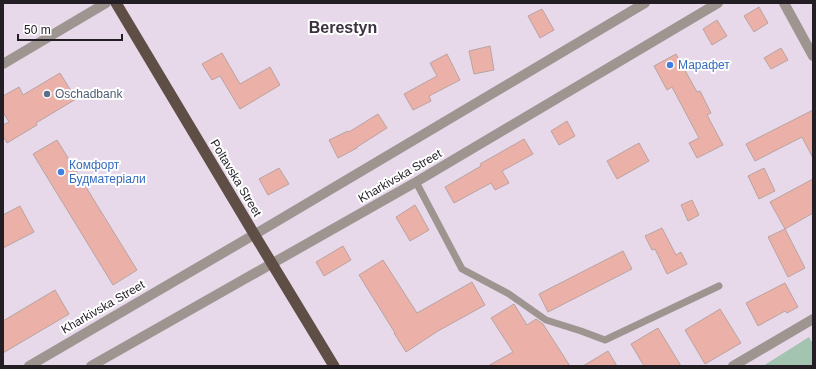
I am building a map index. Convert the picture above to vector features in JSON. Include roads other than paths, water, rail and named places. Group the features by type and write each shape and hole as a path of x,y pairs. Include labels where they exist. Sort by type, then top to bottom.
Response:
{"highway":[{"name":"Poltavska Street","path":"116,3 334,366"}],"street":[{"path":"3,64 106,3"},
{"name":"Kharkivska Street","path":"29,366 645,3"},
{"name":"Kharkivska Street","path":"91,366 416,182 718,3"},
{"path":"784,3 813,56"},
{"path":"733,366 813,319"}],"lane":[{"path":"416,182 462,269 509,294 546,320 605,340 719,286"}],"place":[{"name":"Марафет","path":"670,65"},
{"name":"Oschadbank","path":"47,94"},
{"name":"Комфорт Будматеріали","path":"61,172"}],"district":[{"name":"Berestyn","path":"343,27"}]}
